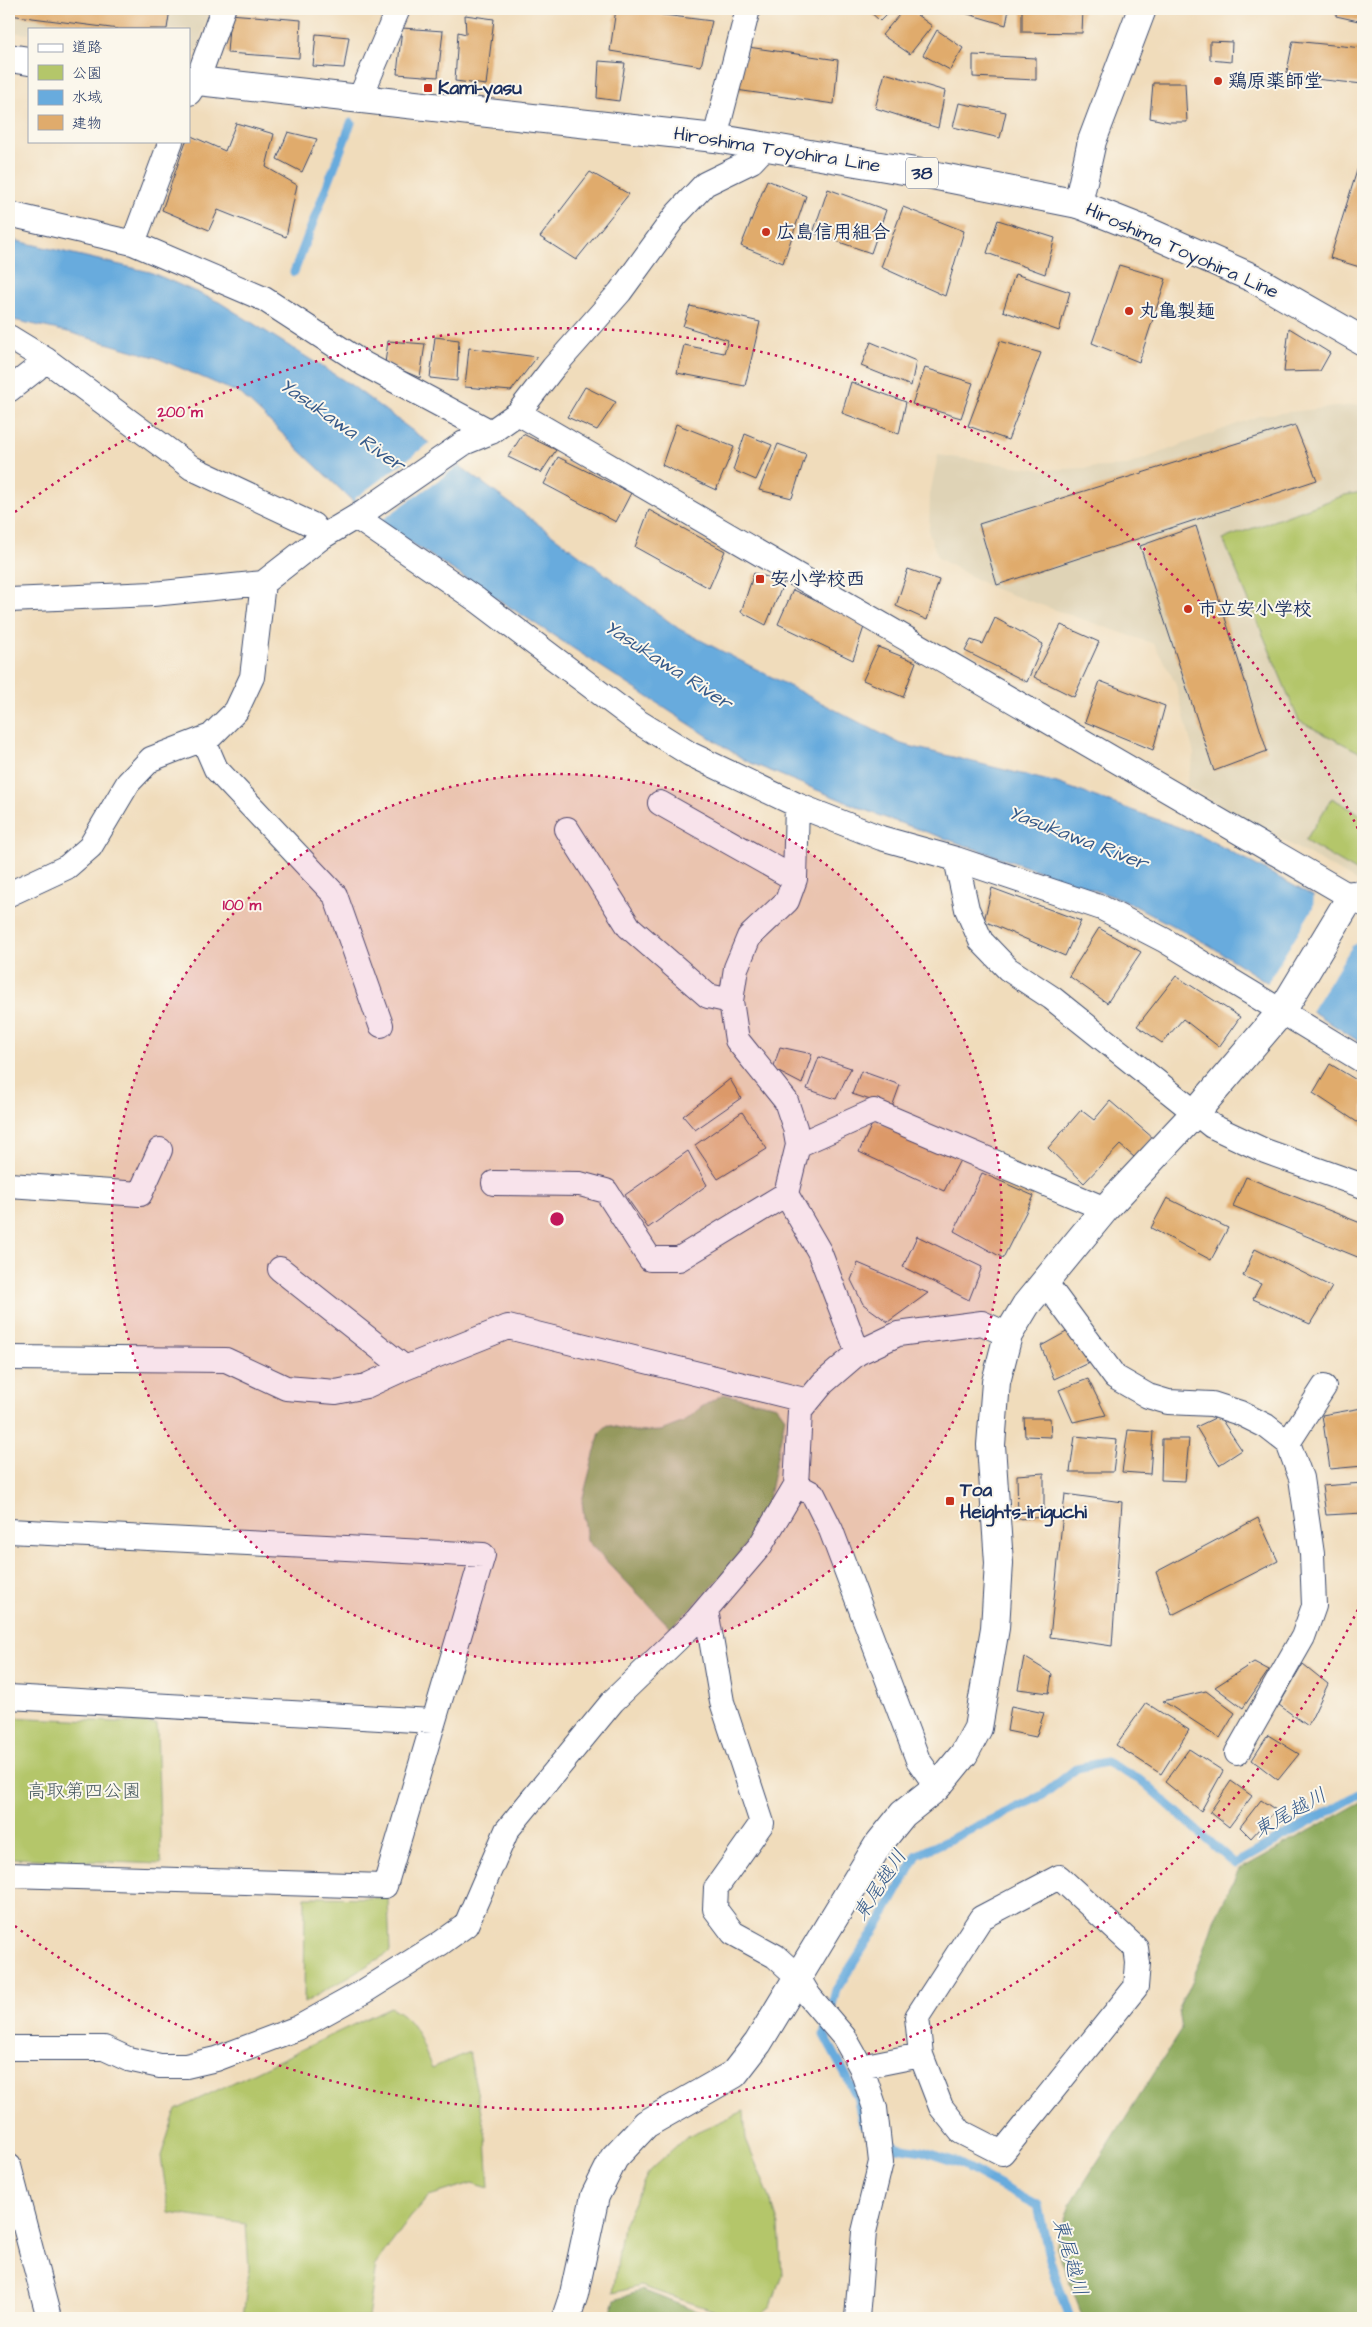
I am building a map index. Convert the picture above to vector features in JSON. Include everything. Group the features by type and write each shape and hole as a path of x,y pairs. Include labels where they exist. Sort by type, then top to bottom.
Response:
{"street":[{"path":"191,85 223,9"},
{"path":"360,98 398,9"},
{"path":"715,138 748,9"},
{"path":"1078,204 1092,141 1142,9"},
{"path":"9,58 28,61"},
{"name":"Hiroshima Toyohira Line","path":"191,85 360,98 715,138 965,180 1078,204 1144,230 1253,278 1363,341"},
{"path":"133,243 171,142"},
{"path":"9,600 153,594 264,583 322,537 360,515 464,443 491,432 518,413 553,368 620,292 676,214 705,184 752,161 766,146"},
{"path":"9,214 133,243 264,299 364,364 491,432"},
{"path":"9,337 45,359 192,468 313,525 322,537"},
{"path":"9,390 36,369 45,359"},
{"path":"518,413 1352,905 1282,1011 1195,1113 1105,1209 1026,1306 1008,1335 996,1382 991,1445 999,1563 995,1628 978,1728 964,1754 937,1787 904,1814 878,1844 758,2043 734,2074 646,2124 614,2158 594,2196 574,2294 566,2318"},
{"path":"360,515 477,600 637,721 690,754 797,806 881,838 956,859 1102,908 1164,940 1363,1061"},
{"path":"9,894 67,867 90,847 128,783 151,760 212,736 236,711 252,678 264,583"},
{"path":"203,739 216,769 335,895 381,1025"},
{"path":"660,803 795,879"},
{"path":"797,806 795,879 787,901 749,937 736,968 731,1001 737,1040 786,1101 798,1145 786,1194 819,1251 858,1353"},
{"path":"567,829 629,927 708,996 731,1001"},
{"path":"956,859 967,909 981,941 1008,970 1052,998 1212,1126 1265,1151 1363,1186"},
{"path":"798,1145 874,1111 1105,1209"},
{"path":"9,1185 140,1194 160,1150"},
{"path":"494,1183 580,1184 606,1191 650,1259 679,1258 786,1194"},
{"path":"280,1269 405,1368"},
{"path":"1045,1282 1115,1377 1130,1388 1168,1402 1212,1404 1240,1413 1266,1426 1288,1443 1301,1478 1312,1554 1314,1606 1303,1638 1237,1753"},
{"path":"9,2048 104,2048 128,2060 160,2066 186,2066 216,2059 298,2028 363,1992 441,1943 466,1924 507,1830 612,1701 706,1610 760,1546 796,1485 800,1411 823,1382 858,1353 898,1334 982,1323 1008,1335"},
{"path":"9,1358 226,1360 286,1388 336,1392 366,1386 405,1368 508,1327 808,1401"},
{"path":"1288,1443 1324,1387"},
{"path":"796,1485 813,1494 831,1530 918,1760 937,1787"},
{"path":"9,1531 483,1556 432,1721 385,1886 9,1875"},
{"path":"706,1610 722,1702 762,1823 716,1888 715,1909 733,1933 775,1956 797,1976 808,1996 844,2037 861,2067 875,2108 881,2162 864,2232 857,2318"},
{"path":"9,1697 432,1721"},
{"path":"1059,1877 1136,1948 1138,1963 1136,1987 1002,2153 961,2132 942,2107 921,2056 917,2017 981,1918 1059,1877"},
{"path":"861,2067 921,2056"},
{"path":"9,2166 49,2318"}],"shaded area":[{"path":"9,9 210,9 196,52 190,52 190,28 28,28 28,34 9,32"},
{"path":"1363,404 1363,885 1186,786 1194,754 1175,682 1154,644 992,588 938,558 929,533 930,494 938,455 1043,470 1125,466 1261,415"}],"green space":[{"path":"1363,492 1363,754 1299,721 1223,539 1345,495"},
{"path":"1332,798 1363,816 1363,875 1305,841"},
{"path":"723,1394 777,1406 785,1417 767,1506 754,1534 716,1583 671,1628 587,1541 582,1501 600,1432 608,1425 636,1432 661,1431 684,1422 700,1408"},
{"name":"高取第四公園","path":"9,1717 157,1724 161,1864 9,1858"},
{"path":"1363,1801 1363,2318 1083,2318 1056,2246 1070,2205 1181,2030 1178,2010 1200,1962 1214,1920 1239,1870"},
{"path":"305,1897 388,1898 390,1952 304,2003"},
{"path":"390,2007 407,2018 412,2025 432,2068 469,2052 486,2137 489,2188 472,2183 429,2196 376,2264 368,2318 243,2318 249,2269 246,2224 169,2213 161,2156 176,2110"},
{"path":"744,2111 746,2140 770,2198 779,2226 782,2275 771,2306 756,2318 737,2318 640,2286 613,2293 623,2225 649,2171 686,2137"},
{"path":"642,2290 714,2318 609,2318 615,2300"}],"water":[{"name":"Yasukawa River","path":"9,239 150,272 219,302 351,385 679,629 901,744 1057,783 1200,835 1313,896 1363,931 1363,1044 1209,945 1126,901 883,817 746,761 364,512 241,394 155,357 68,332 9,319"}],"pier":[{"path":"431,442 461,464 382,520 354,499"},
{"path":"1314,893 1363,927 1363,940 1352,946 1310,1013 1266,985 1313,908"}],"building":[{"path":"9,9 170,9 167,28 111,28 9,15"},
{"path":"616,9 712,21 701,66 610,51"},
{"path":"867,9 892,9 880,21"},
{"path":"904,9 909,9 932,26 910,54 882,35"},
{"path":"951,9 1009,9 1006,25"},
{"path":"1022,9 1083,9 1082,33 1022,32"},
{"path":"1336,9 1363,9 1363,22 1336,16"},
{"path":"230,14 301,20 299,58 227,53"},
{"path":"465,15 494,19 486,85 455,81 458,32 466,34"},
{"path":"402,28 443,31 438,77 397,74"},
{"path":"937,30 963,48 950,70 923,55"},
{"path":"316,34 349,37 344,68 313,66"},
{"path":"1210,41 1232,42 1231,62 1210,60"},
{"path":"1293,41 1363,48 1363,84 1286,76"},
{"path":"748,47 838,60 834,104 736,90"},
{"path":"973,55 1036,58 1036,80 973,77"},
{"path":"599,61 625,63 619,101 597,98"},
{"path":"885,73 945,91 938,128 875,108"},
{"path":"1153,83 1185,83 1187,122 1169,122 1150,118"},
{"path":"959,103 1006,112 1000,138 953,127"},
{"path":"236,123 274,134 266,167 297,185 286,237 218,210 209,230 162,210 186,142 190,142 190,135 225,151"},
{"path":"288,132 317,139 302,172 277,159"},
{"path":"1363,151 1363,268 1330,258"},
{"path":"590,172 629,194 576,260 540,237"},
{"path":"767,180 806,196 783,263 741,246"},
{"path":"828,189 886,210 871,253 813,233"},
{"path":"903,207 964,231 945,296 881,267"},
{"path":"998,220 1055,238 1045,274 987,253"},
{"name":"丸亀製麺","path":"1119,265 1166,279 1139,362 1092,343"},
{"path":"1015,274 1070,292 1059,331 1003,311"},
{"path":"690,306 760,322 745,386 677,373 684,345 724,353 728,340 683,326"},
{"path":"1289,328 1330,353 1320,371 1284,372"},
{"path":"435,337 459,340 457,381 430,378"},
{"path":"388,341 425,344 420,378 385,363"},
{"path":"1000,341 1041,353 1008,440 968,426"},
{"path":"871,342 916,361 911,386 861,366"},
{"path":"469,348 537,357 511,391 465,387"},
{"path":"925,368 973,383 961,418 912,404"},
{"path":"851,382 906,402 899,434 842,413"},
{"path":"585,387 616,402 597,430 567,417"},
{"path":"676,424 734,447 716,490 662,465"},
{"path":"1295,425 1317,480 997,585 979,524"},
{"path":"523,434 556,450 541,473 508,457"},
{"path":"745,434 772,445 756,480 733,470"},
{"path":"778,444 806,454 792,498 759,490"},
{"path":"558,457 631,493 616,522 544,484"},
{"path":"649,510 725,551 709,588 635,547"},
{"path":"1196,526 1267,751 1214,771 1140,546"},
{"path":"908,569 939,580 927,620 896,606"},
{"path":"754,573 784,582 766,625 741,612"},
{"path":"793,590 865,624 853,660 778,624"},
{"path":"995,618 1043,644 1027,682 965,651 971,640 983,644"},
{"path":"1061,625 1099,642 1074,697 1034,677"},
{"path":"878,647 916,662 903,697 863,680"},
{"path":"1100,681 1165,706 1153,750 1085,722"},
{"path":"992,888 1081,921 1065,956 984,921"},
{"path":"1099,928 1141,952 1107,1003 1069,976"},
{"path":"1176,976 1240,1017 1219,1047 1183,1019 1162,1043 1137,1026"},
{"path":"780,1047 812,1054 802,1084 773,1069"},
{"path":"819,1057 851,1068 836,1099 807,1089"},
{"path":"1330,1064 1363,1084 1363,1126 1313,1093"},
{"path":"861,1071 900,1085 892,1107 852,1094"},
{"path":"730,1079 741,1098 695,1130 683,1116"},
{"path":"1110,1101 1153,1138 1134,1157 1120,1145 1084,1183 1048,1148 1081,1110 1094,1120"},
{"path":"742,1112 767,1149 718,1179 695,1145"},
{"path":"874,1120 961,1158 944,1191 859,1152"},
{"path":"688,1151 707,1185 648,1228 625,1195"},
{"path":"982,1173 1034,1196 1003,1258 954,1231"},
{"path":"1246,1177 1363,1224 1363,1251 1360,1258 1233,1206"},
{"path":"1167,1198 1228,1228 1211,1260 1151,1228"},
{"path":"917,1236 982,1267 969,1300 903,1267"},
{"path":"1255,1249 1332,1287 1310,1324 1253,1299 1261,1284 1243,1276"},
{"path":"858,1263 928,1293 888,1322 863,1304 851,1280"},
{"path":"1070,1330 1088,1363 1054,1379 1041,1346"},
{"path":"1088,1379 1106,1415 1073,1422 1059,1390"},
{"path":"1362,1408 1363,1466 1330,1469 1322,1415"},
{"path":"1219,1416 1242,1450 1219,1465 1196,1427"},
{"path":"1024,1418 1050,1418 1051,1437 1025,1436"},
{"path":"1128,1430 1153,1432 1150,1474 1122,1472"},
{"path":"1075,1436 1117,1440 1113,1472 1070,1472"},
{"path":"1162,1439 1189,1439 1185,1481 1161,1480"},
{"path":"1044,1473 1044,1517 1018,1519 1017,1475"},
{"path":"1363,1483 1363,1513 1326,1515 1322,1486"},
{"path":"1065,1494 1122,1502 1112,1646 1050,1637"},
{"path":"1258,1518 1278,1561 1172,1615 1156,1572"},
{"path":"1024,1657 1052,1674 1049,1693 1018,1689"},
{"path":"1254,1662 1269,1670 1243,1708 1215,1687"},
{"path":"1303,1664 1328,1684 1308,1726 1279,1705"},
{"path":"1206,1691 1235,1713 1220,1738 1163,1701"},
{"path":"1146,1703 1189,1730 1161,1774 1116,1745"},
{"path":"1011,1706 1044,1713 1036,1737 1007,1731"},
{"path":"1268,1735 1299,1754 1278,1780 1252,1760"},
{"path":"1189,1749 1223,1771 1201,1811 1165,1782"},
{"path":"1231,1781 1252,1796 1229,1827 1210,1812"},
{"path":"1261,1800 1276,1810 1251,1838 1240,1827"}],"waterway":[{"path":"294,272 351,123"},
{"name":"東尾越川","path":"1070,2318 1050,2260 1038,2206 956,2162 922,2151 897,2147 863,2124 857,2096 824,2035 836,1990 881,1920 917,1855 1043,1795 1077,1768 1106,1762 1142,1781 1235,1864 1363,1792"}],"place":[{"name":"鶏原薬師堂","path":"1218,81"},
{"name":"Kami-yasu","path":"428,88"},
{"name":"広島信用組合","path":"766,232"},
{"name":"丸亀製麺","path":"1129,311"},
{"name":"安小学校西","path":"760,579"},
{"name":"市立安小学校","path":"1188,609"},
{"name":"Toa Heights-iriguchi","path":"950,1501"}]}
